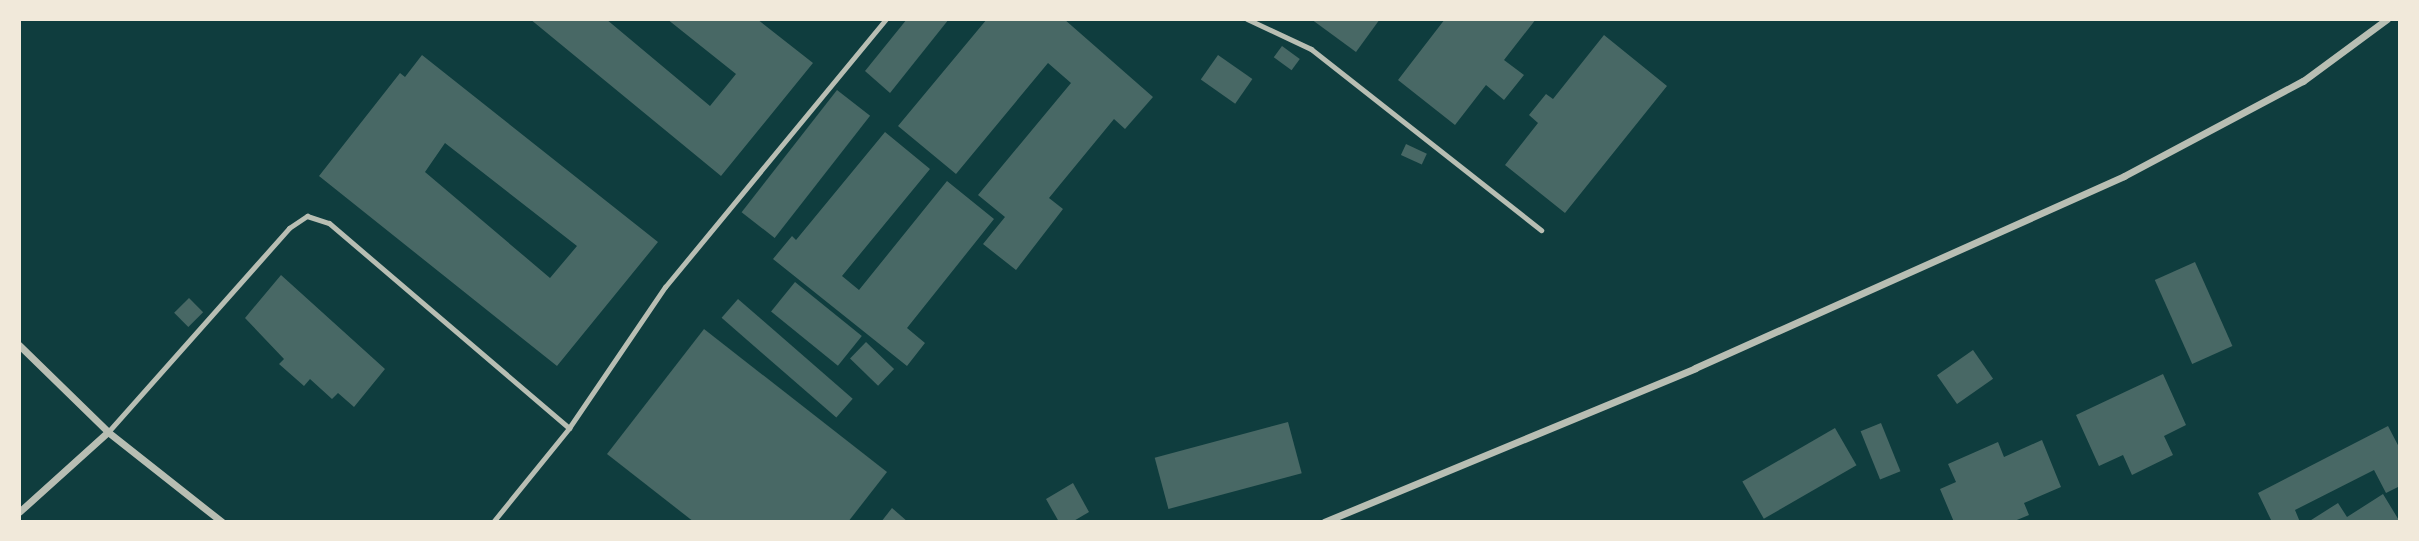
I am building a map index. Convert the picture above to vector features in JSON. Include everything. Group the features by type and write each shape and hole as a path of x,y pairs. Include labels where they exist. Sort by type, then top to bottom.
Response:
{"street":[{"path":"1324,522 1695,368 2124,176 2302,81 2387,19"},
{"path":"19,345 108,432 222,522"},
{"path":"19,512 108,432"}],"lane":[{"path":"493,522 569,428 665,287 886,19"},
{"path":"1247,19 1311,49 1541,230"},
{"path":"108,432 289,228 307,216 329,223 569,428"}],"building":[{"path":"530,19 606,19 710,106 736,74 667,19 757,19 813,63 721,176"},
{"path":"907,19 949,19 890,93 865,71"},
{"path":"987,19 1064,19 1153,97 1125,129 1114,119 1049,198 1063,209 1016,270 983,244 1005,217 978,195 1071,83 1048,63 956,174 898,126"},
{"path":"1311,19 1380,19 1356,52"},
{"path":"1445,19 1536,19 1504,60 1524,75 1504,100 1486,85 1455,125 1398,80"},
{"path":"1604,35 1667,86 1565,213 1505,165 1538,123 1529,115 1546,94 1553,99"},
{"path":"1282,46 1300,59 1292,70 1274,57"},
{"path":"422,55 658,242 557,366 319,176 400,73 405,77","holes":["445,143 577,246 550,278 425,172"]},
{"path":"1218,55 1252,79 1235,104 1201,80"},
{"path":"837,90 870,116 775,238 742,212"},
{"path":"885,132 930,169 842,276 859,290 947,181 994,219 907,328 925,343 907,366 773,259 792,236 796,240"},
{"path":"1406,144 1427,154 1422,165 1401,155"},
{"path":"2195,262 2232,346 2192,364 2155,280"},
{"path":"281,275 385,369 354,407 338,393 332,399 310,379 304,386 279,364 284,359 245,318"},
{"path":"795,282 862,336 838,366 771,312"},
{"path":"189,298 203,312 188,327 174,313"},
{"path":"738,299 853,399 836,418 722,318"},
{"path":"704,329 887,472 848,522 694,522 607,454"},
{"path":"866,342 894,369 878,386 850,359"},
{"path":"1973,350 1993,379 1957,404 1937,375"},
{"path":"2163,374 2186,425 2164,436 2173,455 2132,475 2123,455 2099,466 2076,415"},
{"path":"1288,422 1302,473 1168,509 1155,458"},
{"path":"1881,423 1900,471 1880,479 1861,431"},
{"path":"2388,426 2400,449 2400,486 2386,493 2374,470 2295,510 2300,522 2272,522 2258,493"},
{"path":"1835,428 1856,465 1764,519 1742,482"},
{"path":"2042,440 2061,487 2024,503 2029,515 2012,522 1954,522 1940,489 1956,482 1948,464 1998,442 2004,457"},
{"path":"1073,483 1089,512 1072,522 1059,522 1046,499"},
{"path":"2383,494 2400,522 2308,522 2338,503 2347,517"},
{"path":"892,508 908,522 881,522"}]}
